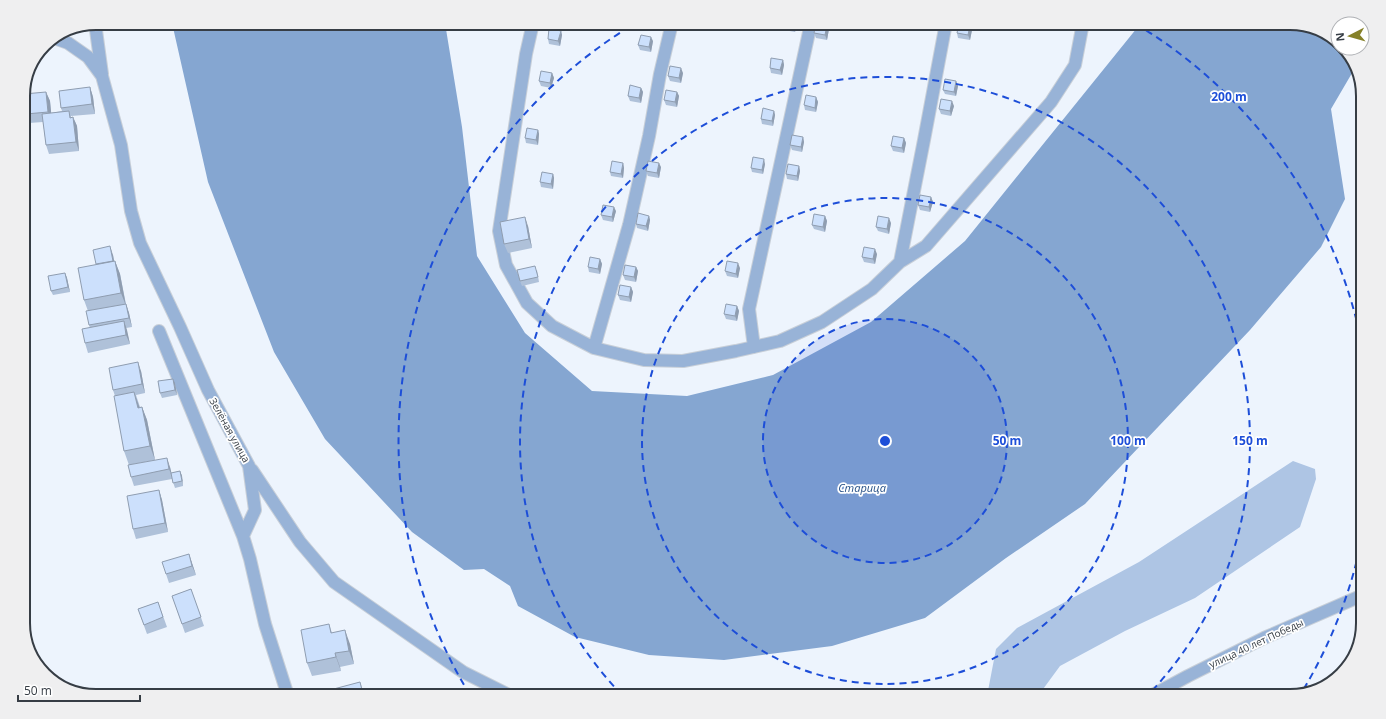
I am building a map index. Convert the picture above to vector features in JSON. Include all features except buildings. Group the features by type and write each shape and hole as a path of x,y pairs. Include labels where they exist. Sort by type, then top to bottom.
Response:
{"street":[{"path":"96,30 102,76"},
{"path":"531,30 526,54 499,231 506,264 527,304 552,326 594,348 644,360 683,361 780,341 822,322 872,289 900,262 926,246 1051,102 1075,65 1082,30"},
{"path":"594,348 629,225 670,30"},
{"path":"754,347 749,309 809,30"},
{"path":"900,262 945,30"},
{"path":"61,40 68,43 88,57 102,76"},
{"name":"Зелёная улица","path":"102,76 121,145 131,211 140,243 208,390 249,466 255,510 243,536"},
{"path":"159,332 243,536 250,558 265,624 286,689"},
{"path":"249,466 300,542 334,582 463,672 497,689"},
{"name":"улица 40 лет Победы","path":"1165,689 1264,638 1356,598"}],"shaded area":[{"path":"1293,461 1315,469 1316,479 1300,527 1195,598 1125,631 1060,666 1043,689 988,689 996,649 1017,628 1139,562"}],"water":[{"name":"Старица","path":"174,30 446,30 462,127 477,256 525,333 592,391 687,396 773,375 871,322 965,241 1135,30 1290,30 1307,32 1330,43 1330,56 1343,56 1352,73 1331,109 1345,199 1321,247 1250,330 1085,504 1006,558 925,618 832,646 724,660 649,655 575,637 518,606 510,586 484,569 464,570 412,532 325,439 274,352 208,182"}]}
